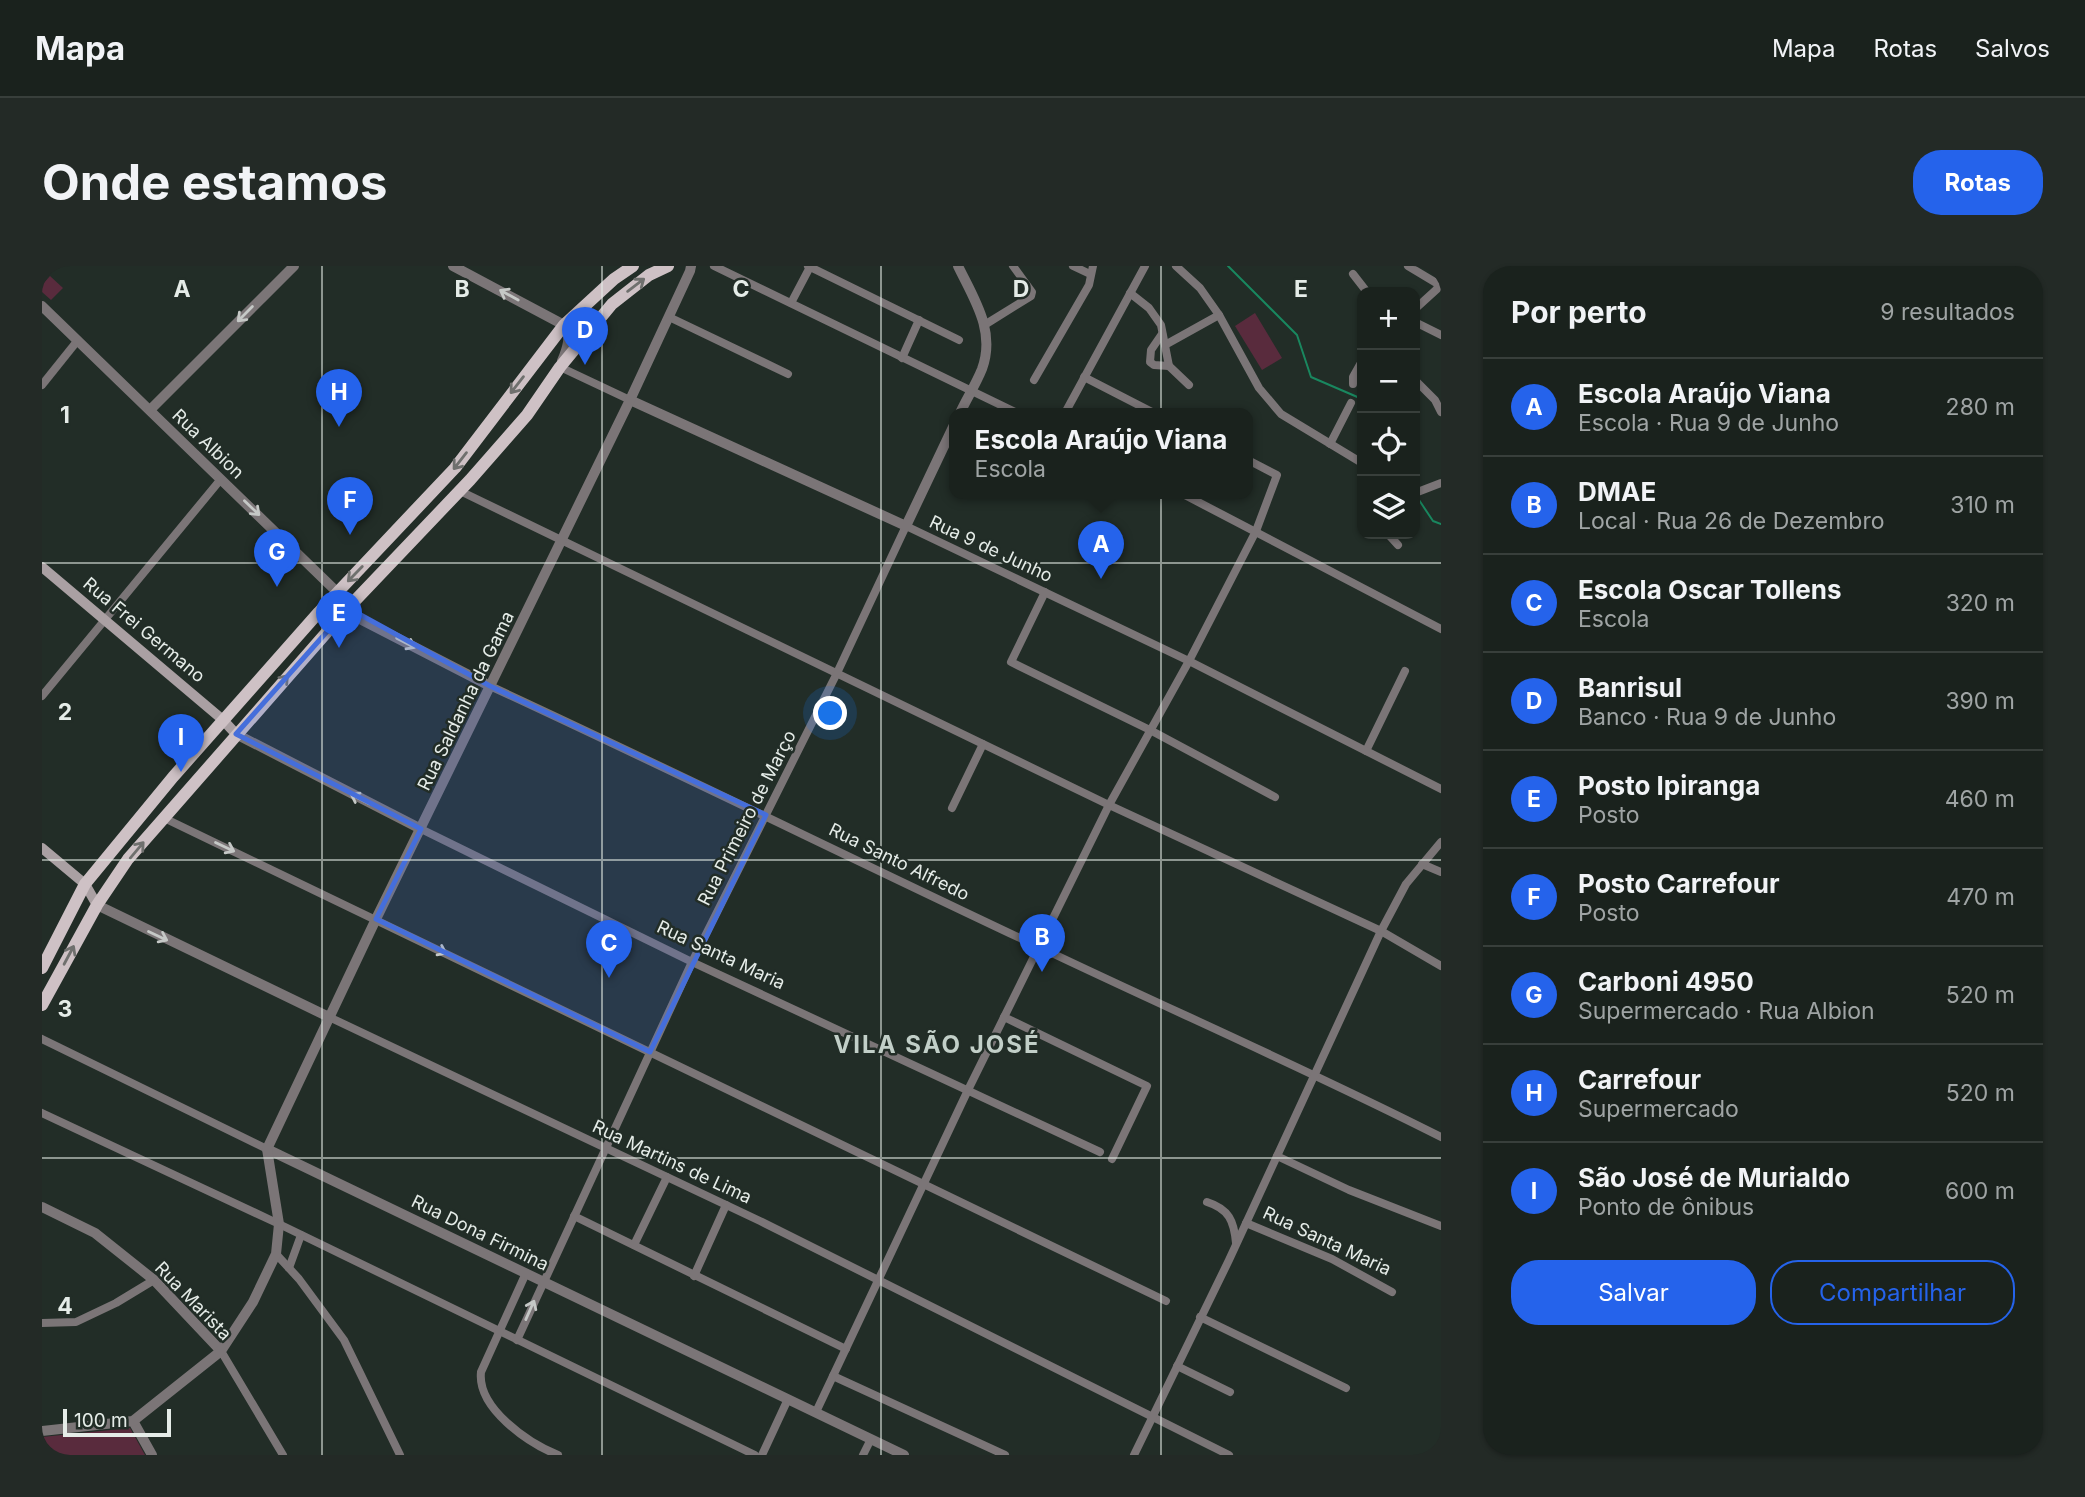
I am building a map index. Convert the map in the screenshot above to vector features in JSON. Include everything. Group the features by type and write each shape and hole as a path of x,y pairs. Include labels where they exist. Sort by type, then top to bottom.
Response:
{"main road":[{"path":"42,968 85,884 223,720 337,592 455,468 564,325 614,279 634,266"},
{"path":"42,1005 97,905 128,859 348,608 460,491 527,415 560,367 612,304 649,275 668,266"},
{"name":"Rua Frei Germano","path":"42,567 223,720"},
{"name":"Rua Santa Maria","path":"223,720 236,734"},
{"path":"42,848 85,884 97,905"}],"street":[{"path":"150,410 293,266"},
{"path":"453,266 564,325 569,333 569,340 560,367"},
{"name":"Rua Saldanha da Gama","path":"267,1149 376,919 630,400 691,266"},
{"path":"714,266 1006,408"},
{"path":"730,266 735,276"},
{"path":"791,303 809,266 958,340"},
{"path":"958,266 986,324 986,350 982,369 962,408"},
{"path":"986,324 1031,296 1032,292 1013,266"},
{"path":"1034,380 1089,285 1092,270 1073,266"},
{"path":"1068,408 1145,266"},
{"path":"1177,266 1200,288 1219,315 1259,388 1281,414 1357,460"},
{"path":"1408,266 1438,284 1437,289 1420,304"},
{"path":"1353,274 1363,287"},
{"path":"1130,293 1149,308 1161,325 1169,366 1189,385"},
{"name":"Rua Albion","path":"42,306 337,592 348,608"},
{"path":"1164,345 1219,315"},
{"path":"669,317 788,374"},
{"path":"902,358 919,320"},
{"path":"1420,324 1441,335"},
{"path":"1162,334 1151,350 1150,362 1154,365 1169,366"},
{"path":"42,385 78,340"},
{"name":"Rua 9 de Junho","path":"560,367 1045,592 1189,661 1441,789"},
{"path":"1353,384 1357,370"},
{"path":"1084,377 1144,408"},
{"path":"1420,385 1435,400 1441,412"},
{"path":"1330,444 1351,403"},
{"name":"Rua Primeiro de Março","path":"517,1340 692,962 837,673 949,436"},
{"path":"816,1412 923,1182 1109,805 1189,661 1256,531 1277,475 1253,463"},
{"path":"42,695 221,479"},
{"path":"1420,491 1441,482"},
{"path":"460,491 1109,805 1381,931 1441,966"},
{"path":"1193,499 1441,629"},
{"path":"1393,539 1398,545"},
{"path":"1045,592 1011,662 1150,730 1275,797"},
{"name":"Rua Santo Alfredo","path":"348,608 360,620 490,686 1039,947 1316,1074 1441,1138"},
{"path":"1366,751 1405,671"},
{"name":"Rua Santa Maria","path":"236,734 421,830 692,962 1100,1153"},
{"path":"952,808 983,744"},
{"path":"164,818 1166,1301"},
{"path":"1134,1455 1246,1223 1381,931 1406,884 1441,842"},
{"path":"1422,864 1441,872"},
{"name":"Rua Martins de Lima","path":"97,905 726,1205 1229,1455"},
{"path":"1004,1017 1147,1086 1112,1159"},
{"name":"Rua Dona Firmina","path":"42,1039 904,1455"},
{"path":"42,1113 279,1224 755,1455"},
{"path":"42,1431 133,1421 222,1351 253,1302 276,1254 279,1224 267,1149"},
{"path":"1277,1156 1349,1190 1441,1226"},
{"path":"634,1245 667,1177"},
{"name":"Rua Santa Maria","path":"1207,1202 1228,1212 1235,1227 1236,1243"},
{"path":"694,1276 726,1205"},
{"name":"Rua Marista","path":"42,1207 95,1233 154,1280 222,1351 283,1455"},
{"path":"574,1216 846,1349"},
{"name":"Rua Santa Maria","path":"1246,1223 1332,1259 1392,1292"},
{"path":"289,1268 301,1235"},
{"path":"276,1254 344,1340 400,1455"},
{"path":"526,1273 481,1372 480,1382 492,1406 523,1436 558,1455"},
{"path":"42,1324 76,1322 116,1303 154,1280"},
{"path":"1200,1317 1346,1388"},
{"path":"1177,1366 1230,1392"},
{"path":"834,1376 1005,1455"},
{"path":"762,1455 788,1399"},
{"path":"133,1421 152,1455"},
{"path":"863,1455 871,1439"}],"highlighted area":[{"path":"348,608 490,686 766,815 650,1052 376,919 421,829 236,734"}],"shaded area":[{"path":"50,276 63,288 51,300 42,292 42,285"},
{"path":"1255,313 1282,358 1262,370 1235,326"},
{"path":"130,1428 145,1455 47,1455 42,1447 42,1437"}],"waterway":[{"path":"1228,266 1297,335 1311,377 1357,397"},
{"path":"1420,502 1433,521 1441,524"}],"place":[{"name":"Banrisul","path":"585,365"},
{"name":"Carrefour","path":"339,427"},
{"name":"Posto Carrefour","path":"350,535"},
{"name":"Escola Araújo Viana","path":"1101,579"},
{"name":"Carboni 4950","path":"277,587"},
{"name":"Posto Ipiranga","path":"339,648"},
{"name":"São José de Murialdo","path":"181,772"},
{"name":"DMAE","path":"1042,972"},
{"name":"Escola Oscar Tollens","path":"609,978"}],"district":[{"name":"VILA SÃO JOSÉ","path":"937,1045"}]}
